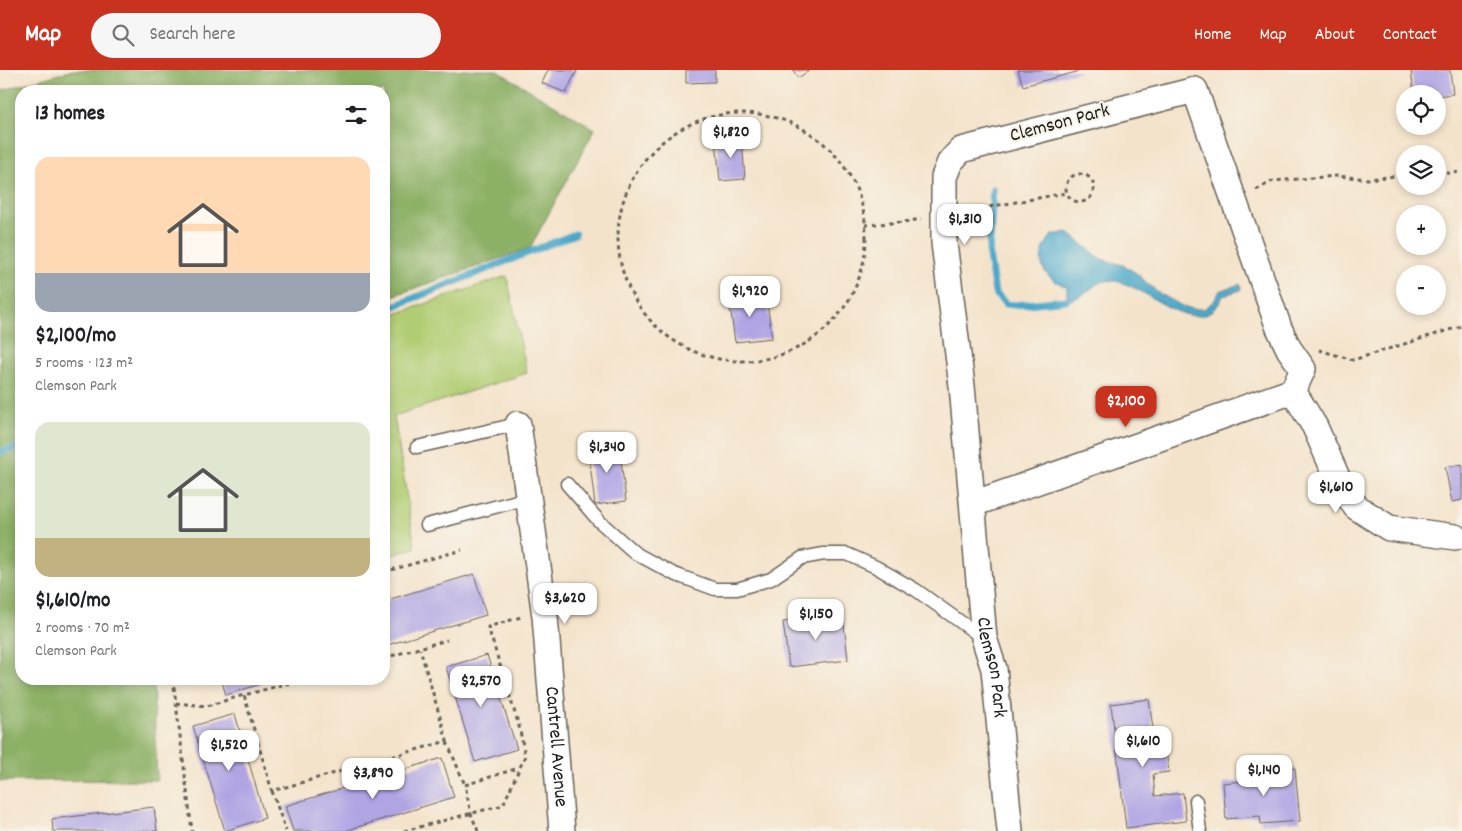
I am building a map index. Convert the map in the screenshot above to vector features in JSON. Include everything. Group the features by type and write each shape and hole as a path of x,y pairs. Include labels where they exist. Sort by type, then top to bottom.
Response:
{"street":[{"name":"Clemson Park","path":"1010,831 994,669 984,638 962,386 944,243 944,177 950,162 961,150 1191,80 1279,328 1289,349 1303,369 1293,391"},
{"path":"973,504 1293,391 1315,427 1340,484 1356,507 1389,528 1455,537"},
{"name":"Cantrell Avenue","path":"518,424 544,616 562,831"}],"lane":[{"path":"416,448 518,424"},
{"path":"567,484 600,521 635,553 674,574 715,589 737,589 771,579 802,558 824,554 847,554 876,567 916,590 984,638"},
{"path":"427,525 528,498"},
{"path":"1196,801 1200,831"}],"path":[{"path":"739,113 765,116 782,121 813,136 833,154 849,175 860,199 865,225 865,248 861,272 852,294 840,314 823,331 804,345 782,355 759,360 735,361 712,358 689,350 669,337 651,321 637,302 626,281 619,256 618,229 622,203 632,179 647,157 666,139 688,125 713,117 739,113"},
{"path":"1446,173 1462,172"},
{"path":"1085,174 1092,180 1094,190 1090,198 1076,202 1068,197 1065,188 1066,183 1072,176 1085,174"},
{"path":"1252,196 1255,190 1273,181 1337,176 1369,179 1396,176"},
{"path":"1317,349 1353,360 1462,326"},
{"path":"390,570 462,550"},
{"path":"404,831 503,805 525,756 519,726 488,627 526,616"},
{"path":"390,656 446,640"},
{"path":"420,649 447,742 465,785 471,814 478,831"},
{"path":"174,685 192,831"},
{"path":"176,703 207,706 282,685"},
{"path":"244,695 272,791 286,831"},
{"path":"272,791 447,742"},
{"path":"465,785 518,768"}],"green space":[{"path":"73,70 496,70 595,129 530,248 390,297 390,85 21,85"},
{"path":"15,87 15,685 153,685 157,780 0,781 0,91"},
{"path":"507,276 527,373 394,416 415,548 390,555 390,316"}],"water":[{"path":"1067,232 1101,259 1123,265 1136,273 1157,292 1182,306 1204,309 1214,301 1220,291 1240,284 1241,290 1224,295 1216,307 1203,315 1190,315 1176,311 1132,287 1118,282 1100,282 1079,297 1067,300 1067,287 1058,283 1045,272 1041,259 1046,244 1052,235"}],"building":[{"path":"548,70 577,70 566,93 542,83"},
{"path":"686,70 715,70 715,82 686,83"},
{"path":"793,70 810,70 798,78"},
{"path":"1018,70 1080,70 1080,71 1023,86"},
{"path":"1411,70 1450,70 1453,94 1446,95 1446,85 1413,85"},
{"path":"742,138 745,179 720,181 716,140"},
{"path":"766,295 772,338 735,342 729,299"},
{"path":"619,444 626,501 595,505 588,447"},
{"path":"1462,464 1462,500 1452,502 1445,467"},
{"path":"474,574 486,615 390,644 390,599"},
{"path":"843,615 848,660 789,667 783,622"},
{"path":"487,655 517,749 475,762 446,667"},
{"path":"223,685 257,685 226,695"},
{"path":"1149,699 1155,744 1165,743 1169,772 1153,774 1155,796 1183,793 1186,821 1126,828 1111,704"},
{"path":"235,714 265,818 225,831 193,726"},
{"path":"442,758 454,797 345,831 293,831 285,806"},
{"path":"1295,768 1300,821 1261,824 1260,816 1226,819 1223,783 1255,780 1254,772"},
{"path":"154,807 157,831 53,831 52,819"}],"waterway":[{"path":"993,189 989,255 995,293 1006,304 1015,305 1067,300"},
{"path":"390,308 575,234"},
{"path":"0,452 15,448"}]}
